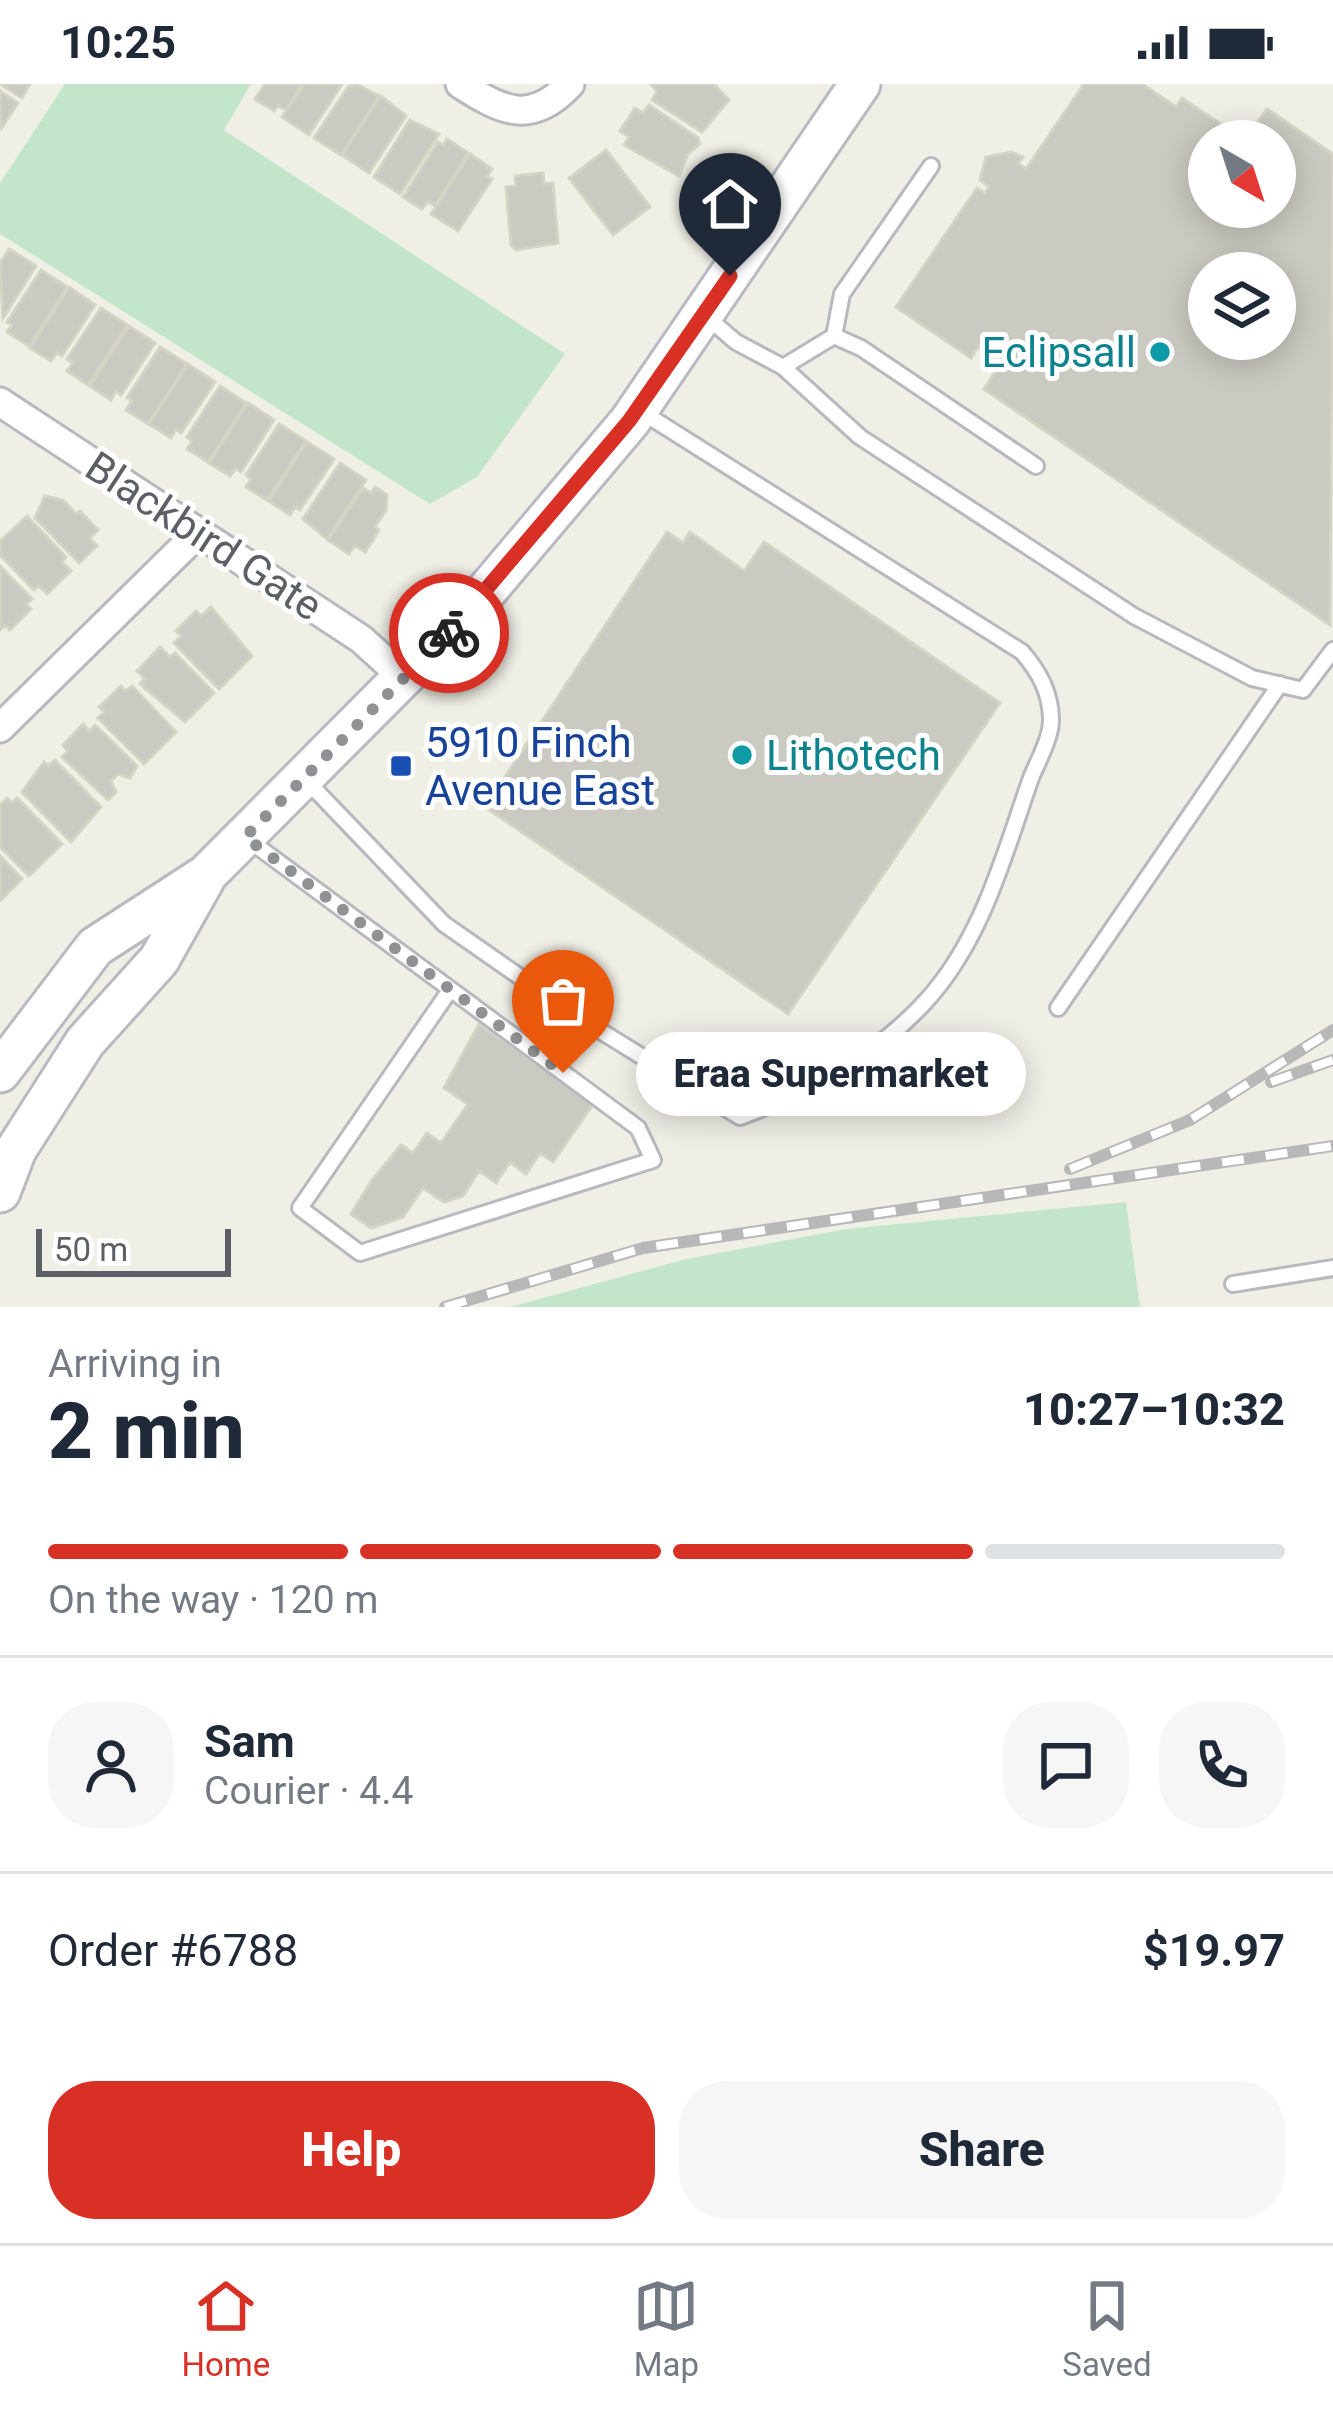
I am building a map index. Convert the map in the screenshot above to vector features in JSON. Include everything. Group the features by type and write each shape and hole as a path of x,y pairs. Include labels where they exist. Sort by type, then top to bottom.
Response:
{"main road":[{"path":"0,1072 95,946 206,875 472,608 638,410 860,84"},
{"path":"0,1192 16,1150 85,1042 160,959 206,875"}],"street":[{"path":"460,84 505,110 550,105 570,84"},
{"name":"Blackbird Gate","path":"0,402 361,639 404,677"},
{"path":"0,728 199,532"}],"lane":[{"path":"783,368 834,336 842,294 931,166"},
{"path":"704,315 736,342 783,368 860,437 1134,616 1252,678 1303,690 1333,650"},
{"path":"834,336 861,348 1036,466"},
{"path":"304,778 444,924 573,1014 740,1117 785,1101 868,1053 927,1001 965,948 1000,869 1052,721 1042,676 1022,652 638,410"},
{"path":"1058,1008 1280,685"},
{"path":"245,837 638,1128 653,1160 361,1253 300,1208 450,990"},
{"path":"1233,1284 1333,1268"}],"green space":[{"path":"65,84 251,84 224,130 565,354 477,477 430,504 0,234 0,183"},
{"path":"1126,1202 1140,1307 510,1307 686,1259 846,1229"}],"building":[{"path":"0,84 30,84 22,98"},
{"path":"265,84 302,84 286,110 278,105 274,111 255,99"},
{"path":"304,84 342,84 309,135 282,117"},
{"path":"356,84 379,96 341,155 314,138 348,87"},
{"path":"651,84 714,84 729,100 702,132 652,100 657,92"},
{"name":"Eclipsall","path":"1084,84 1142,84 1176,107 1182,98 1215,120 1188,120 1188,228 1296,228 1296,129 1333,154 1330,625 984,389 1002,362 979,346 971,358 896,307 977,188 985,193 989,187 980,180 986,157 1011,152 1023,157 1018,163 1026,169"},
{"path":"0,91 18,103 1,129 0,128"},
{"path":"381,96 406,116 369,173 342,155"},
{"path":"649,105 698,138 700,144 688,154 679,176 624,145 629,137 620,131 635,108 643,113"},
{"name":"Eclipsall","path":"1267,109 1283,120 1259,120"},
{"path":"410,120 439,134 400,194 374,177"},
{"path":"447,139 468,153 435,206 428,201 422,209 403,197 438,142 443,145"},
{"path":"606,150 650,207 613,235 569,178"},
{"path":"470,154 492,169 487,176 492,179 458,231 431,214"},
{"path":"543,173 544,184 553,183 558,243 516,250 511,245 506,187 516,186 515,176"},
{"path":"9,249 36,266 3,318 0,263"},
{"path":"41,270 67,287 29,346 7,332 12,325 7,322"},
{"path":"69,287 95,305 62,356 57,353 51,361 30,348"},
{"path":"101,308 127,325 88,385 67,371 73,363 67,359"},
{"path":"129,326 155,343 121,395 116,391 111,400 90,386"},
{"path":"160,347 187,364 148,424 126,410 132,401 127,398"},
{"path":"188,364 215,382 181,433 176,429 171,438 149,424"},
{"path":"220,386 246,403 208,462 187,449 192,441 187,437"},
{"path":"248,403 274,420 241,472 236,468 230,476 209,463"},
{"path":"279,424 306,441 267,500 246,487 251,479 246,475"},
{"path":"307,442 334,459 300,510 295,507 290,515 269,501"},
{"path":"340,463 366,480 327,539 303,519"},
{"path":"375,487 387,495 386,510 375,527 379,530 365,552 355,545 349,554 328,540 363,488 371,493"},
{"path":"45,496 63,500 98,530 90,538 97,546 79,563 35,518"},
{"path":"27,516 66,557 62,562 71,571 47,594 39,586 34,590 0,555 0,541"},
{"name":"Lithotech","path":"667,532 683,543 690,532 744,571 764,542 1000,703 788,1014 485,807"},
{"path":"0,566 32,599 26,604 31,609 10,630 5,625 0,630"},
{"path":"211,607 252,656 219,689 174,643 181,636 176,631 196,611 201,616"},
{"path":"160,647 170,657 175,653 214,693 185,722 140,684 145,679 137,671"},
{"path":"121,686 126,691 132,686 176,732 144,764 98,718 104,712 99,707"},
{"path":"83,724 89,731 95,725 137,766 130,778 118,774 111,781 116,792 108,800 62,757 68,751 63,745"},
{"path":"55,760 101,807 71,842 22,792 44,762 48,766"},
{"path":"7,798 12,803 17,798 62,844 29,876 0,847 0,805"},
{"path":"0,856 22,879 0,901"},
{"path":"479,1024 594,1103 553,1162 540,1153 526,1174 510,1162 496,1183 479,1171 463,1196 444,1202 423,1188 403,1217 371,1228 351,1214 372,1180 401,1145 413,1153 427,1133 441,1143 468,1104 444,1088"}],"railway":[{"path":"1070,1169 1190,1120 1333,1030"},
{"path":"1271,1082 1333,1060"},
{"path":"445,1307 643,1248 1333,1146"}],"way so far":[{"path":"449,633 245,837 563,1073"}],"place":[{"name":"Eclipsall","path":"1160,352"},
{"name":"Lithotech","path":"742,755"},
{"name":"5910 Finch Avenue East","path":"401,766"},
{"name":"Eraa Supermarket","path":"563,1073"}],"route":[{"path":"449,633 629,421 730,276"}]}
